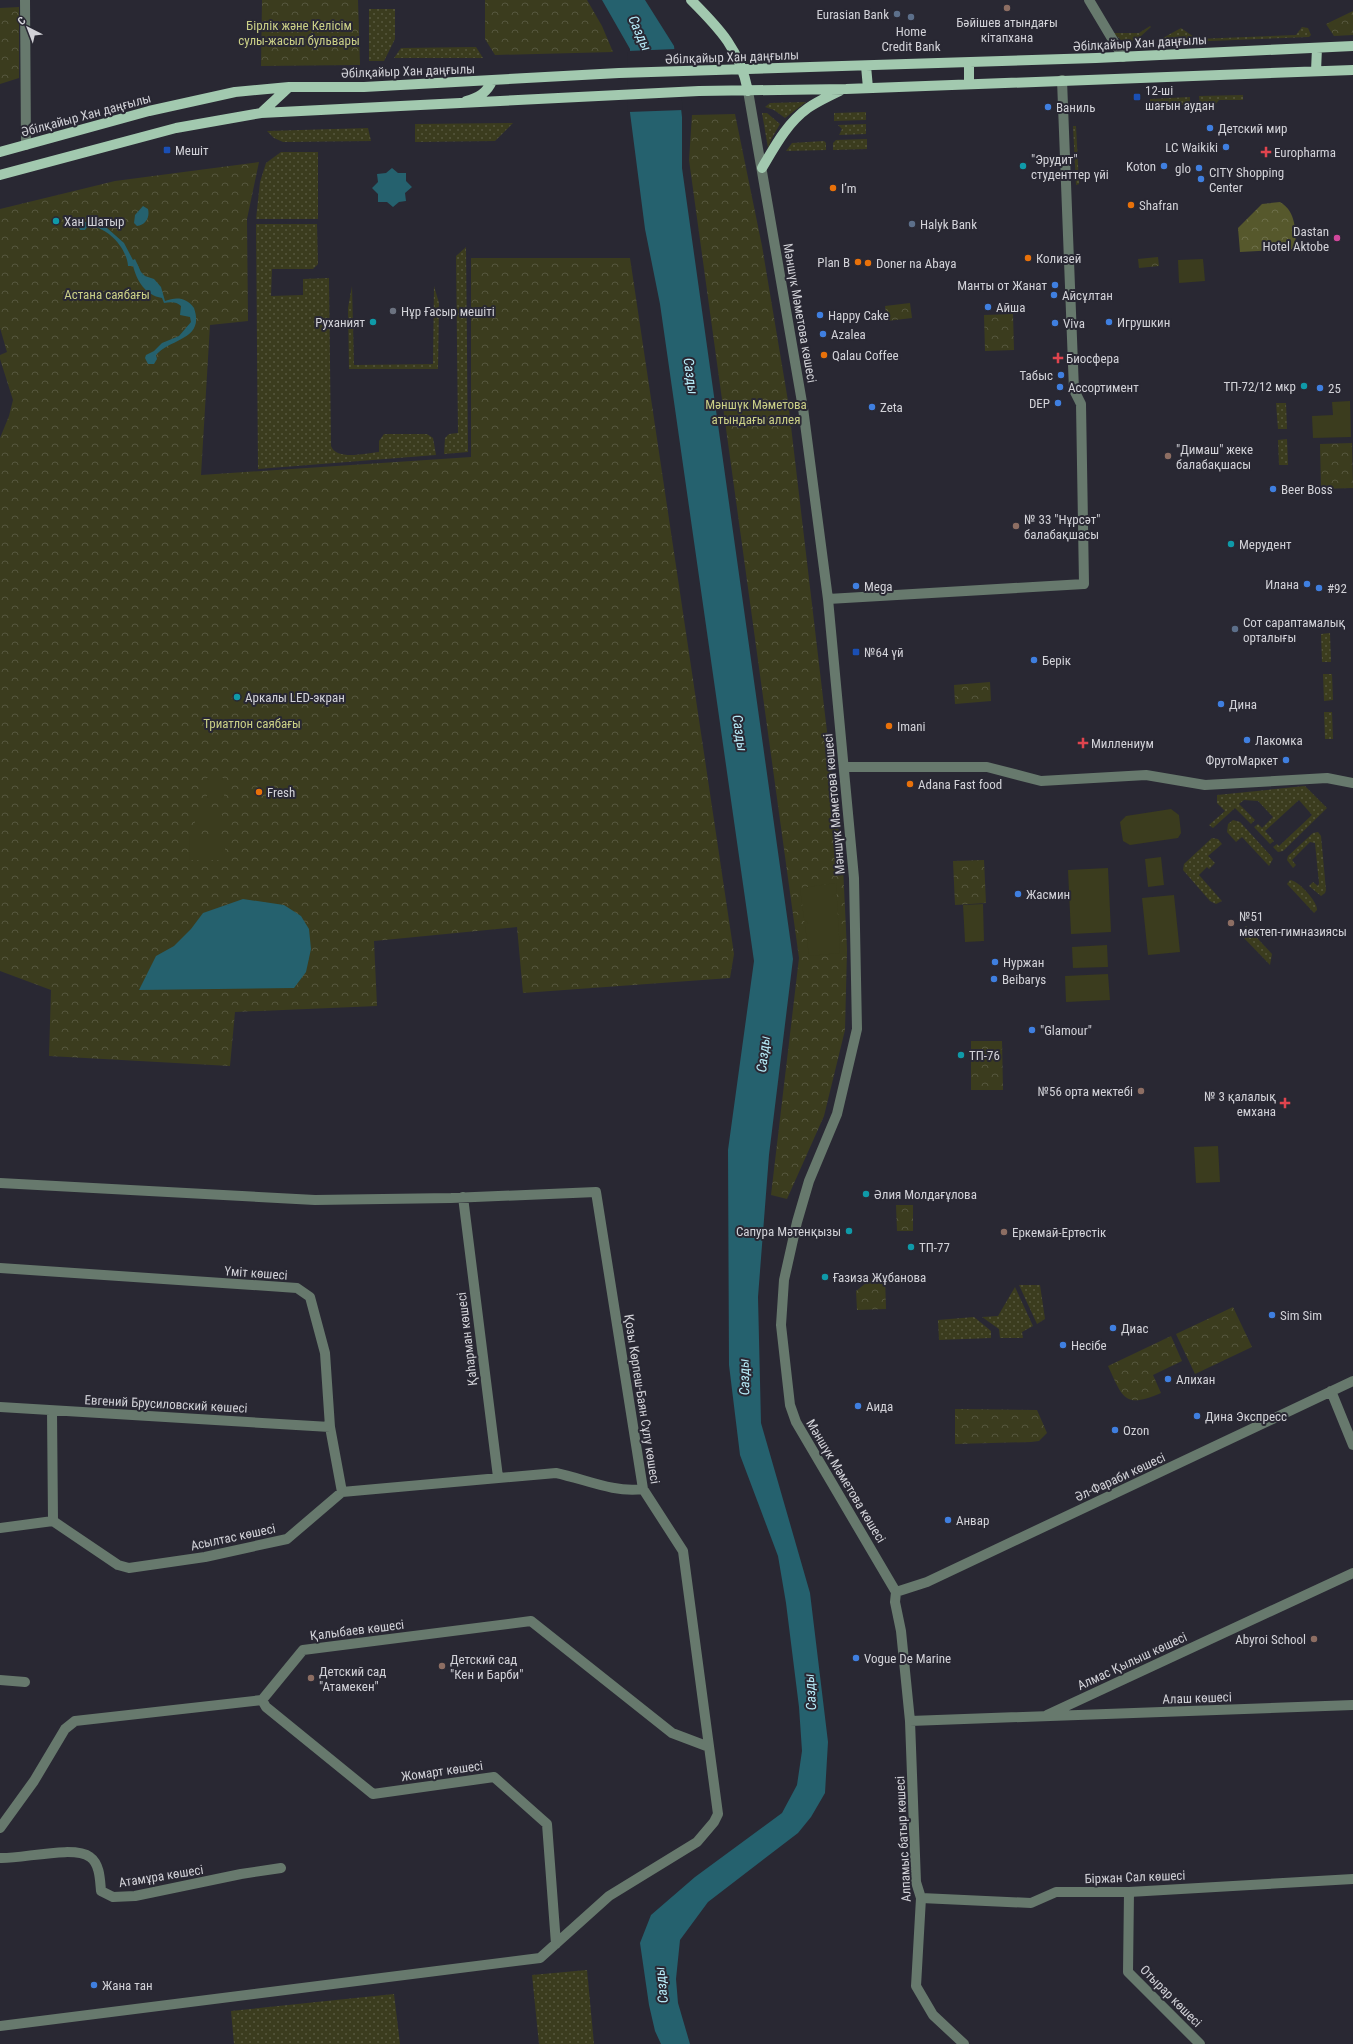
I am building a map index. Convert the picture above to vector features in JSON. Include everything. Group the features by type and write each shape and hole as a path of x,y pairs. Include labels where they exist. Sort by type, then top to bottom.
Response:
{"main road":[{"name":"Мәншүк Мәметова көшесі","path":"691,0 712,20 733,48 744,70 748,91"},
{"name":"Әбілқайыр Хан даңғылы","path":"0,152 156,109 235,92 289,87 364,87 619,73 969,63 1353,46"},
{"path":"1316,48 1316,71"},
{"path":"969,63 969,84"},
{"path":"866,66 868,88"},
{"path":"0,175 176,128 262,113 692,92 843,89 1353,70"},
{"path":"448,105 475,99 488,89 492,80"},
{"path":"262,113 289,87"},
{"path":"762,168 784,133 797,117 809,107 843,89"}],"street":[{"path":"25,0 26,145"},
{"path":"1089,0 1123,57"},
{"path":"828,599 1084,584 1081,404 1074,390 1062,80"},
{"name":"Мәншүк Мәметова көшесі","path":"748,91 798,378 828,599 854,878 857,1029 837,1114 809,1181 797,1222 784,1280 781,1325 790,1405 796,1422 896,1592"},
{"path":"844,767 987,767 1041,781 1146,775 1205,785 1327,778 1353,783"},
{"path":"0,1183 315,1200 463,1197"},
{"name":"Қозы Көрпеш-Баян Сұлу көшесі","path":"463,1197 596,1192 643,1489 683,1552 718,1814 714,1822 697,1842 609,1896 556,1944"},
{"name":"Қаһарман көшесі","path":"463,1197 498,1477"},
{"name":"Үміт көшесі","path":"0,1268 298,1288 310,1297 325,1353 330,1426 342,1492"},
{"name":"Әл-Фараби көшесі","path":"896,1592 927,1582 1353,1381"},
{"path":"1331,1391 1353,1445"},
{"name":"Евгений Брусиловский көшесі","path":"0,1407 330,1426"},
{"path":"0,1528 53,1520 52,1411"},
{"path":"342,1492 556,1473 577,1477 614,1488 631,1491 643,1489"},
{"name":"Асылтас көшесі","path":"53,1520 118,1565 128,1568 205,1557 287,1538 342,1492"},
{"name":"Алмас Қылыш көшесі","path":"910,1721 1042,1718 1353,1573"},
{"name":"Алпамыс батыр көшесі","path":"896,1592 895,1602 901,1631 910,1721 916,1882 920,1898 916,1986 933,2015 964,2044"},
{"name":"Қалыбаев көшесі","path":"262,1700 303,1650 531,1621 672,1733 709,1747"},
{"path":"0,1680 25,1682"},
{"path":"0,1828 34,1781 64,1729 75,1721 262,1700"},
{"name":"Жомарт көшесі","path":"262,1700 266,1707 373,1794 494,1777 547,1824 556,1944"},
{"name":"Алаш көшесі","path":"1042,1718 1353,1705"},
{"name":"Атамұра көшесі","path":"0,1858 75,1851 90,1857 98,1868 101,1891 113,1897 135,1896 241,1874 281,1868"},
{"name":"Біржан Сал көшесі","path":"920,1898 1031,1903 1056,1892 1129,1892 1353,1879"},
{"name":"Отырар көшесі","path":"1129,1892 1128,1972 1200,2044"},
{"path":"0,2026 540,1958 556,1944"}],"green space":[{"name":"Бірлік және Келісім сулы-жасыл бульвары","path":"262,0 358,0 360,65 261,66"},
{"path":"485,0 587,0 602,26 613,52 495,55 485,39"},
{"path":"19,7 19,78 0,84 0,8"},
{"path":"369,9 395,9 395,39 384,61 369,61"},
{"path":"1353,11 1353,35 1334,36 1326,24"},
{"path":"1150,26 1151,27 1141,36 1128,43 1121,40 1113,33 1139,33"},
{"path":"1302,27 1308,28 1311,35 1309,37 1159,42 1161,39 1181,28 1197,39 1296,35"},
{"path":"476,47 483,58 394,58 401,48"},
{"path":"1243,95 1243,100 1219,100 1215,105 1200,105 1199,96"},
{"path":"1190,97 1190,105 1150,103 1150,99"},
{"path":"806,102 785,118 774,110 765,107 770,103"},
{"path":"866,112 866,120 834,121 834,113"},
{"path":"762,113 767,113 780,124 768,148"},
{"name":"Мәншүк Мәметова атындағы аллея","path":"735,114 762,246 788,401 843,867 847,950 845,1030 824,1116 787,1199 771,1195 799,958 689,160 692,115"},
{"path":"513,123 495,141 415,142 415,124"},
{"path":"866,124 866,134 839,135 842,129 838,125"},
{"path":"1073,126 1076,126 1079,184 1076,185"},
{"path":"368,128 371,141 283,142 274,138 267,131"},
{"path":"867,139 867,149 833,150 833,143 836,140"},
{"path":"824,141 826,143 826,150 786,151 792,143"},
{"path":"281,152 318,152 318,219 256,219 260,182 266,163"},
{"name":"Триатлон саябағы","path":"259,162 247,219 248,321 210,325 201,475 471,457 471,258 630,258 734,954 730,978 523,993 517,927 374,941 377,1006 235,1012 230,1066 49,1056 51,990 0,971 0,438 9,416 13,400 0,359 0,355 7,352 0,328 0,209 115,181"},
{"path":"1280,202 1290,211 1294,222 1296,249 1240,252 1238,228 1262,204"},
{"path":"256,224 317,224 318,264 313,269 272,269 271,296 303,295 303,279 329,278 331,446 334,451 345,455 379,452 379,441 384,434 427,434 433,438 436,455 258,469"},
{"path":"466,247 468,452 444,454 445,438 449,434 458,433 456,256"},
{"path":"1158,257 1159,266 1139,268 1138,259"},
{"path":"1203,259 1205,281 1179,283 1178,260"},
{"path":"352,286 354,365 433,364 434,286 439,303 438,369 349,369 348,308"},
{"path":"910,303 912,318 887,321 885,306"},
{"path":"1013,314 1014,350 985,351 984,315"},
{"path":"1350,401 1351,437 1313,438 1312,416 1333,415 1332,402"},
{"path":"1276,403 1286,403 1287,429 1278,429"},
{"path":"1287,439 1288,465 1279,465 1278,440"},
{"path":"1352,443 1353,488 1321,489 1320,444"},
{"path":"1330,633 1331,662 1322,662 1321,634"},
{"path":"1323,674 1332,674 1333,700 1324,701"},
{"path":"990,682 991,701 955,704 954,685"},
{"path":"1324,712 1332,712 1333,739 1325,739"},
{"path":"207,778 224,778 224,799 207,799"},
{"path":"1305,786 1327,808 1283,851 1278,852 1273,847 1277,844 1279,846 1312,815 1299,800 1265,831 1274,841 1270,844 1254,827 1258,824 1262,828 1273,817 1258,801 1244,800 1239,804 1255,820 1251,824 1235,808 1213,828 1209,825 1225,811 1217,803 1217,795"},
{"path":"1171,809 1179,815 1181,833 1178,838 1130,845 1123,841 1120,822 1126,816"},
{"path":"195,811 222,811 222,827 195,827"},
{"path":"1233,820 1240,822 1271,856 1273,859 1269,866 1242,837 1236,842 1227,832 1228,824"},
{"path":"1318,832 1321,836 1326,890 1321,896 1309,886 1313,882 1318,886 1319,883 1315,843 1310,842 1292,860 1296,865 1293,868 1287,860 1288,856 1313,833"},
{"path":"189,836 225,836 225,860 190,860"},
{"path":"1212,838 1218,839 1222,844 1208,856 1215,863 1209,869 1207,867 1199,875 1222,901 1216,904 1210,901 1183,870 1184,864"},
{"path":"1161,857 1164,885 1148,887 1145,859"},
{"path":"984,860 986,903 955,905 953,861"},
{"path":"1108,868 1111,932 1071,934 1068,870"},
{"path":"1290,880 1302,887 1311,897 1317,910 1314,913 1287,884"},
{"path":"836,883 840,953 809,956 800,888"},
{"path":"1174,895 1180,952 1148,955 1142,898"},
{"path":"983,904 984,941 965,942 963,905"},
{"path":"1246,926 1272,954 1270,965 1244,938 1243,930"},
{"path":"1107,945 1108,967 1073,968 1072,947"},
{"path":"1108,974 1110,1000 1066,1002 1065,976"},
{"path":"971,1041 1002,1041 1003,1090 971,1090"},
{"path":"1218,1146 1220,1182 1196,1183 1194,1147"},
{"path":"896,1205 913,1205 913,1231 897,1231"},
{"path":"876,1275 885,1276 886,1309 857,1310 856,1291"},
{"path":"1019,1285 1040,1285 1045,1319 1037,1324"},
{"path":"1015,1287 1033,1326 1022,1332 1023,1338 1000,1338 999,1329 982,1317 998,1316"},
{"path":"1233,1307 1252,1347 1195,1374 1176,1334"},
{"path":"974,1317 991,1331 991,1338 939,1340 938,1320"},
{"path":"1171,1336 1182,1361 1153,1375 1161,1393 1139,1400 1126,1398 1117,1386 1108,1366"},
{"path":"955,1409 1037,1410 1047,1433 1039,1441 1031,1442 955,1444"},
{"path":"587,1970 594,2044 539,2044 532,1975"},
{"path":"394,1994 400,2044 234,2044 231,2011"}],"water":[{"name":"Сазды","path":"602,0 645,0 674,46 682,117 682,168 793,959 769,1155 758,1297 761,1423 810,1593 828,1742 825,1793 811,1817 798,1833 708,1902 680,1940 676,1979 678,2003 690,2044 661,2044 655,2031 649,2005 640,1943 651,1915 695,1877 782,1813 797,1785 802,1751 799,1707 786,1603 778,1556 740,1455 729,1365 728,1150 754,961 660,304 645,229 629,105 630,49"},
{"path":"392,168 398,173 406,173 406,181 412,187 405,193 406,201 399,202 393,207 387,202 378,202 378,194 372,188 378,182 377,174 386,173"},
{"path":"143,206 148,209 148,218 143,224 137,226 134,223 135,215"},
{"path":"82,221 107,228 124,243 133,260 135,259 141,272 145,276 154,279 161,287 165,301 181,299 191,304 194,308 196,319 195,326 191,332 185,337 162,349 156,355 157,359 154,364 148,364 145,358 146,355 154,351 162,343 179,336 191,322 190,317 180,315 181,306 179,304 173,302 164,303 162,298 146,291 139,282 133,266 128,266 124,252 115,239 109,234 95,227 88,226 85,230 80,230 78,225"},
{"path":"243,899 284,905 301,916 309,929 311,949 306,972 294,988 139,990 156,956 174,946 191,929 203,913"}],"pier":[{"path":"676,49 683,110 628,112 628,51"}],"place":[{"name":"Бәйішев атындағы кітапхана","path":"1007,8"},
{"name":"Eurasian Bank","path":"897,14"},
{"name":"Home Credit Bank","path":"911,17"},
{"name":"12-ші шағын аудан","path":"1137,97"},
{"name":"Ваниль","path":"1048,107"},
{"name":"Детский мир","path":"1210,128"},
{"name":"LC Waikiki","path":"1226,147"},
{"name":"Мешіт","path":"167,150"},
{"name":"Europharma","path":"1266,152"},
{"name":"\"Эрудит\" студенттер үйі","path":"1023,166"},
{"name":"Koton","path":"1164,166"},
{"name":"glo","path":"1199,168"},
{"name":"CITY Shopping Center","path":"1201,179"},
{"name":"I’m","path":"833,188"},
{"name":"Shafran","path":"1131,205"},
{"name":"Хан Шатыр","path":"56,221"},
{"name":"Halyk Bank","path":"912,224"},
{"name":"Dastan Hotel Aktobe","path":"1337,238"},
{"name":"Колизей","path":"1028,258"},
{"name":"Plan B","path":"858,262"},
{"name":"Doner na Abaya","path":"868,263"},
{"name":"Манты от Жанат","path":"1055,285"},
{"name":"Айсұлтан","path":"1054,295"},
{"name":"Айша","path":"988,307"},
{"name":"Нұр Ғасыр мешіті","path":"393,311"},
{"name":"Happy Cake","path":"820,315"},
{"name":"Руханият","path":"373,322"},
{"name":"Игрушкин","path":"1109,322"},
{"name":"Viva","path":"1055,323"},
{"name":"Azalea","path":"823,334"},
{"name":"Qalau Coffee","path":"824,355"},
{"name":"Биосфера","path":"1058,358"},
{"name":"Табыс","path":"1061,375"},
{"name":"ТП-72/12 мкр","path":"1304,386"},
{"name":"Ассортимент","path":"1060,387"},
{"name":"25","path":"1320,388"},
{"name":"DEP","path":"1058,403"},
{"name":"Zeta","path":"872,407"},
{"name":"\"Димаш\" жеке балабақшасы","path":"1168,456"},
{"name":"Beer Boss","path":"1273,489"},
{"name":"№ 33 \"Нұрсәт\" балабақшасы","path":"1016,526"},
{"name":"Мерудент","path":"1231,544"},
{"name":"Илана","path":"1307,584"},
{"name":"Mega","path":"856,586"},
{"name":"#92","path":"1319,588"},
{"name":"Сот сараптамалық орталығы","path":"1235,629"},
{"name":"№64 үй","path":"856,652"},
{"name":"Берік","path":"1034,660"},
{"name":"Аркалы LED-экран","path":"237,697"},
{"name":"Дина","path":"1221,704"},
{"name":"Imani","path":"889,726"},
{"name":"Лакомка","path":"1247,740"},
{"name":"Миллениум","path":"1083,743"},
{"name":"ФрутоМаркет","path":"1286,760"},
{"name":"Adana Fast food","path":"910,784"},
{"name":"Fresh","path":"259,792"},
{"name":"Жасмин","path":"1018,894"},
{"name":"№51 мектеп-гимназиясы","path":"1231,923"},
{"name":"Нуржан","path":"995,962"},
{"name":"Beibarys","path":"994,979"},
{"name":"\"Glamour\"","path":"1032,1030"},
{"name":"ТП-76","path":"961,1055"},
{"name":"№56 орта мектебі","path":"1141,1091"},
{"name":"№ 3 қалалық емхана","path":"1285,1103"},
{"name":"Әлия Молдағұлова","path":"866,1194"},
{"name":"Сапура Мәтенқызы","path":"849,1231"},
{"name":"Еркемай-Ертөстік","path":"1004,1232"},
{"name":"ТП-77","path":"911,1247"},
{"name":"Ғазиза Жұбанова","path":"825,1277"},
{"name":"Sim Sim","path":"1272,1315"},
{"name":"Диас","path":"1113,1328"},
{"name":"Несібе","path":"1063,1345"},
{"name":"Алихан","path":"1168,1379"},
{"name":"Аида","path":"858,1406"},
{"name":"Дина Экспресс","path":"1197,1416"},
{"name":"Ozon","path":"1115,1430"},
{"name":"Анвар","path":"948,1520"},
{"name":"Abyroi School","path":"1314,1639"},
{"name":"Vogue De Marine","path":"856,1658"},
{"name":"Детский сад \"Кен и Барби\"","path":"442,1666"},
{"name":"Детский сад \"Атамекен\"","path":"311,1678"},
{"name":"Жана тан","path":"94,1985"}],"park label":[{"name":"Астана саябағы","path":"107,294"}]}
